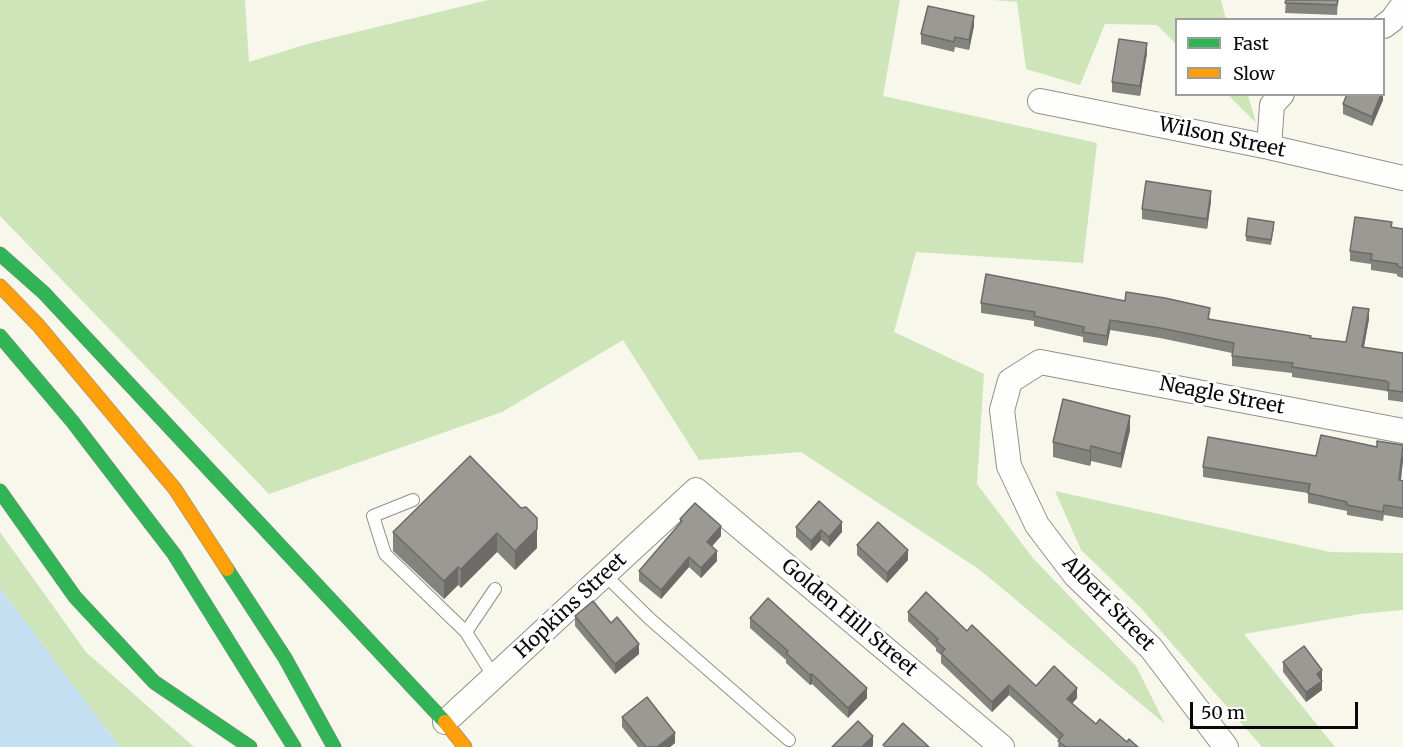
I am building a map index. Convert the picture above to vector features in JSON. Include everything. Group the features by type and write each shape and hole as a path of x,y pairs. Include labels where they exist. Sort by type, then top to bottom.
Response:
{"main road":[{"path":"0,254 44,293 446,722 465,747"},
{"path":"0,286 38,325 175,489 285,658 334,747"},
{"path":"0,336 72,421 174,554 294,747"},
{"path":"0,491 75,597 154,682 250,747"}],"street":[{"path":"1385,25 1392,20 1403,5"},
{"path":"1269,147 1272,105 1280,96"},
{"name":"Wilson Street","path":"1040,101 1269,147 1403,178"},
{"name":"Neagle Street","path":"1040,362 1403,431"},
{"name":"Albert Street","path":"1040,362 1010,381 1002,410 1009,466 1037,525 1075,574 1151,648 1226,747"},
{"name":"Hopkins Street","path":"446,722 696,490"},
{"name":"Golden Hill Street","path":"696,490 1002,747"}],"lane":[{"path":"412,500 373,516 385,554 466,632 494,677"},
{"path":"605,574 650,619 789,740"},
{"path":"466,632 495,589"}],"green space":[{"path":"0,0 245,0 249,62 307,44 488,0 900,0 883,96 1097,143 1083,263 916,252 894,332 984,374 977,484 1032,557 1136,666 1165,724 980,570 801,452 699,460 623,340 502,412 269,494 0,216"},
{"path":"993,0 1221,0 1226,18 1175,18 1175,43 1157,25 1105,24 1080,85 1026,69 1017,2"},
{"path":"1229,96 1248,96 1256,123"},
{"path":"1055,491 1330,552 1403,553 1403,610 1360,614 1244,634 1335,747 1262,747 1140,607 1081,550"},
{"path":"0,532 86,652 194,747 120,747 0,588"}],"water":[{"path":"0,588 120,747 0,747"}],"building":[{"path":"1286,0 1338,0 1337,5 1285,3"},
{"path":"928,6 974,16 969,40 955,37 954,42 921,34"},
{"path":"1119,39 1147,43 1140,86 1112,82"},
{"path":"1346,96 1380,96 1372,117 1343,104"},
{"path":"1146,181 1211,191 1207,219 1142,209"},
{"path":"1355,217 1392,222 1391,227 1403,229 1403,268 1397,266 1398,264 1371,260 1372,254 1350,251"},
{"path":"1248,218 1274,222 1271,240 1246,236"},
{"path":"986,274 1125,301 1126,292 1165,298 1210,308 1208,319 1311,336 1310,338 1346,342 1353,307 1369,309 1362,347 1403,353 1403,392 1388,390 1389,383 1386,381 1292,367 1293,363 1232,356 1234,343 1160,328 1110,320 1107,336 1083,332 1084,327 1034,316 1035,312 981,303"},
{"path":"1063,399 1130,416 1121,454 1091,446 1090,451 1053,442"},
{"path":"1321,435 1377,447 1377,441 1403,445 1399,480 1403,481 1403,508 1384,505 1383,512 1347,505 1347,502 1308,493 1310,484 1203,467 1208,437 1316,456"},
{"path":"470,456 521,508 526,507 537,518 537,529 515,551 497,533 461,569 458,567 444,581 393,532"},
{"path":"819,501 842,522 829,537 821,530 811,541 796,527"},
{"path":"695,503 721,526 707,542 717,551 701,568 689,557 661,590 639,571"},
{"path":"878,522 908,550 887,573 857,545"},
{"path":"926,592 967,631 972,625 1036,686 1054,666 1077,688 1067,699 1096,724 1100,719 1127,742 1129,739 1138,747 1066,747 1058,741 1063,735 1009,685 992,702 941,653 945,649 936,641 938,639 908,612"},
{"path":"768,598 867,688 848,708 750,618"},
{"path":"593,601 611,623 617,617 639,644 615,664 575,616"},
{"path":"1304,646 1322,670 1317,674 1322,681 1306,692 1283,662"},
{"path":"647,697 675,733 657,747 646,747 622,717"},
{"path":"858,721 873,736 862,747 832,747"},
{"path":"903,723 929,747 886,747 883,745"}],"traffic: fast":[{"path":"0,254 44,293 445,722"},
{"path":"0,336 72,421 174,554 294,747"},
{"path":"0,491 75,597 154,682 250,747"},
{"path":"227,569 285,658 334,747"}],"traffic: slow":[{"path":"0,286 38,325 175,489 227,569"},
{"path":"445,722 465,747"}]}
